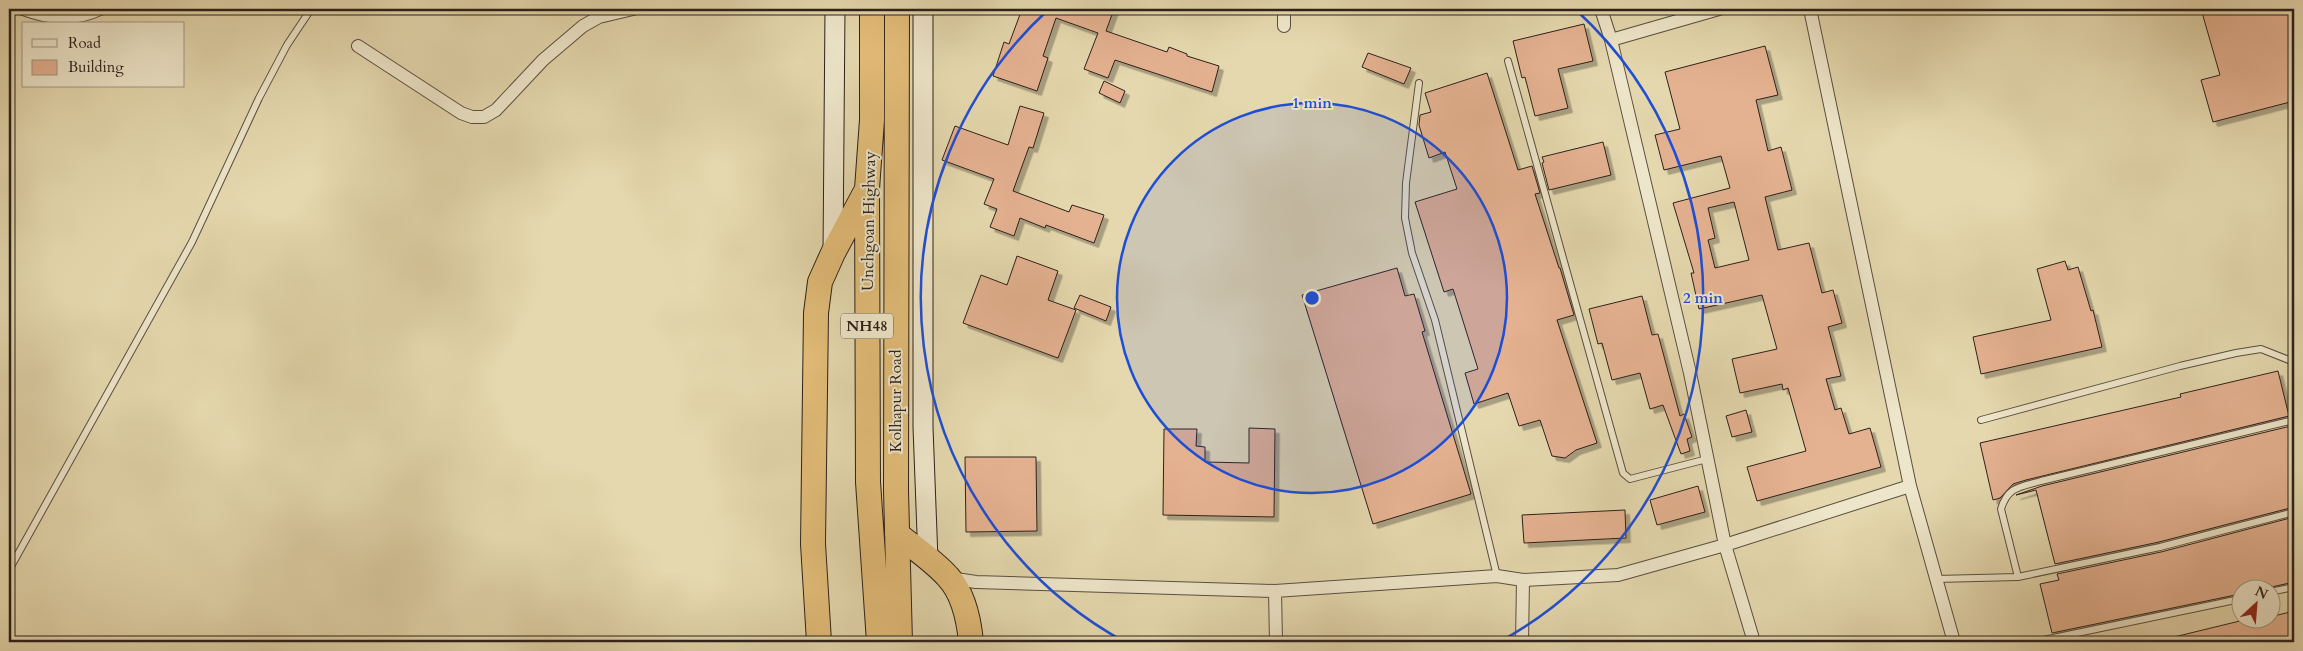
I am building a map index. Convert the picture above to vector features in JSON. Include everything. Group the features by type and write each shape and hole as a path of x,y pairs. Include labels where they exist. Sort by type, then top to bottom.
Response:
{"highway":[{"name":"Unchgoan Highway","path":"872,9 872,120 867,189 868,482 879,642"},
{"name":"Kolhapur Road","path":"897,9 897,534 900,642"},
{"path":"818,642 813,544 814,349 820,282 832,253 867,189"},
{"path":"897,534 949,578 970,626 971,642"}],"street":[{"path":"23,9 39,12 51,18 73,18 100,9"},
{"path":"358,46 461,113 472,117 484,117 496,110 543,60 583,26 599,18 633,9"},
{"path":"832,253 835,9"},
{"path":"923,9 922,389 928,560"},
{"path":"1284,9 1284,26"},
{"path":"1601,9 1611,40 1690,373 1725,546 1754,642"},
{"path":"1611,40 1719,9"},
{"path":"1810,9 1910,486 1954,642"},
{"path":"949,578 976,582 1275,591 1498,576 1523,580 1618,575 1725,546 1910,486"},
{"path":"1522,642 1523,580"},
{"path":"1275,591 1276,642"}],"lane":[{"path":"9,570 192,242 259,98 287,45 311,9"},
{"path":"1508,61 1623,473 1630,479 1708,459"},
{"path":"1419,83 1406,183 1405,218 1412,253 1435,320 1498,576"},
{"path":"1981,420 2180,366 2236,353 2261,349 2294,362"},
{"path":"2018,577 2001,509 2004,498 2011,490 2041,481 2294,420"},
{"path":"1936,579 2018,577 2160,546 2294,512"},
{"path":"2280,590 2294,587"},
{"path":"2034,642 2230,601"}],"building":[{"path":"1022,9 1114,9 1106,31 1167,52 1169,47 1187,54 1187,56 1219,66 1212,92 1115,60 1108,78 1084,69 1098,33 1056,18 1043,56 1048,58 1037,91 993,76 1004,42 1009,44"},
{"path":"2201,9 2294,9 2294,101 2213,122 2201,80 2220,75"},
{"path":"1584,24 1593,61 1558,69 1568,108 1535,116 1525,77 1522,78 1513,41"},
{"path":"1765,46 1778,95 1756,100 1768,151 1781,147 1792,190 1765,197 1778,250 1809,243 1822,293 1833,290 1842,323 1828,327 1841,376 1826,379 1835,410 1841,408 1849,434 1870,428 1881,467 1757,501 1747,467 1806,451 1788,388 1783,390 1782,384 1740,393 1732,359 1777,349 1762,295 1699,309 1691,273 1694,273 1673,203 1730,188 1721,156 1664,170 1655,135 1680,129 1665,72","holes":["1734,202 1749,260 1715,268 1708,240 1715,238 1708,208"]},
{"path":"1368,53 1411,68 1404,84 1362,67"},
{"path":"1487,73 1518,170 1532,166 1540,193 1535,194 1574,315 1557,320 1597,443 1576,450 1565,458 1552,456 1540,420 1519,426 1508,393 1474,404 1465,373 1478,369 1453,289 1444,292 1415,202 1457,189 1445,152 1429,158 1419,125 1420,115 1431,112 1425,93"},
{"path":"1104,81 1125,91 1120,103 1099,93"},
{"path":"1020,106 1044,113 1033,148 1029,147 1013,191 1069,212 1072,205 1104,215 1094,243 1046,225 1045,228 1020,218 1014,236 990,227 997,209 984,204 994,179 942,160 955,126 1008,145"},
{"path":"1603,142 1611,175 1549,190 1542,157"},
{"path":"1017,256 1058,271 1048,300 1076,310 1058,358 963,323 981,275 1007,285"},
{"path":"2065,261 2068,270 2078,267 2091,311 2093,310 2102,347 1981,374 1973,337 2051,320 2037,269"},
{"path":"1397,268 1405,296 1414,294 1425,331 1422,332 1471,494 1373,524 1302,295"},
{"path":"1080,295 1111,307 1106,321 1074,308"},
{"path":"1642,296 1652,335 1658,334 1680,416 1684,414 1692,437 1687,439 1690,451 1681,454 1663,405 1650,409 1640,373 1612,380 1602,343 1598,344 1589,309"},
{"path":"2278,371 2289,416 2026,480 2013,484 2000,498 1993,500 1980,443 2181,397 2180,394"},
{"path":"1746,410 1752,432 1732,437 1726,416"},
{"path":"2291,426 2294,438 2294,507 2159,542 2055,564 2036,490 2016,495 2042,486"},
{"path":"1249,428 1275,429 1274,517 1163,515 1164,429 1197,429 1196,446 1205,447 1205,462 1249,463"},
{"path":"965,457 1036,457 1037,531 966,532"},
{"path":"1698,486 1705,512 1657,525 1650,500"},
{"path":"1625,510 1626,538 1524,543 1522,515"},
{"path":"2294,517 2294,582 2280,585 2280,578 2230,578 2230,596 2052,633 2040,584 2059,580 2057,574 2161,552"},
{"path":"2294,611 2294,642 2174,642 2174,637 2230,623 2230,628 2280,628 2280,614"}]}
